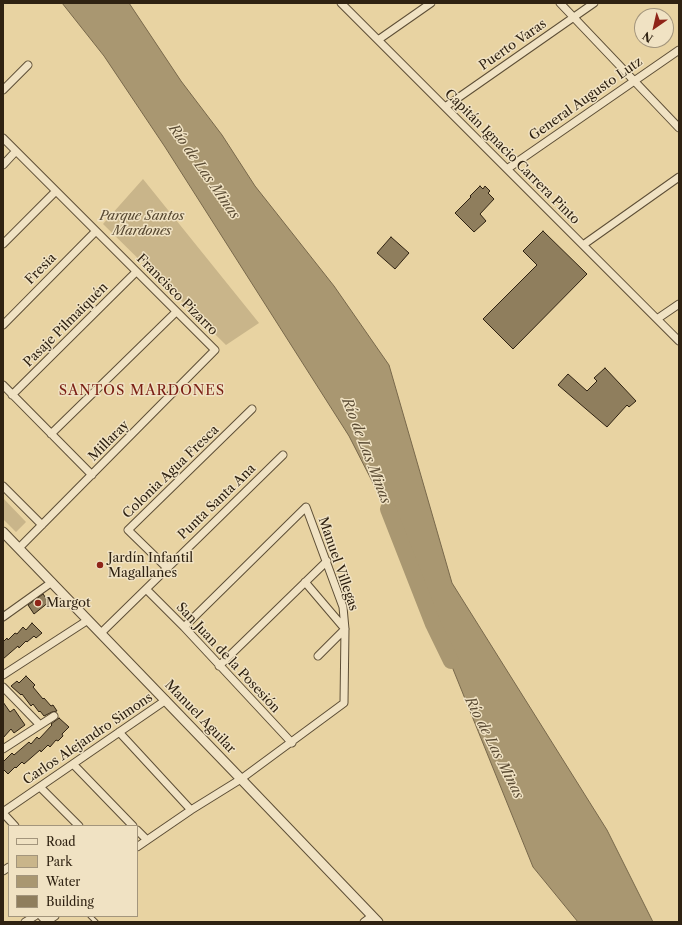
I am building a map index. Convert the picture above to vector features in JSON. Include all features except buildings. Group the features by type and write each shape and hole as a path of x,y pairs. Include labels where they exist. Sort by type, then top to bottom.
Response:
{"street":[{"name":"Capitán Ignacio Carrera Pinto","path":"341,3 679,341"},
{"path":"378,40 431,3"},
{"path":"560,3 679,128"},
{"name":"Puerto Varas","path":"445,107 594,3"},
{"name":"General Augusto Lutz","path":"507,169 679,50"},
{"path":"3,90 28,65"},
{"name":"Francisco Pizarro","path":"3,138 215,350"},
{"path":"3,165 16,152"},
{"path":"583,245 679,177"},
{"path":"3,244 56,191"},
{"name":"Fresia","path":"3,325 96,231"},
{"name":"Pasaje Pilmaiquén","path":"12,395 136,272"},
{"path":"657,319 679,304"},
{"path":"51,434 176,312"},
{"name":"Millaray","path":"19,548 215,350"},
{"path":"3,386 92,475"},
{"name":"Colonia Agua Fresca","path":"167,568 128,530 252,409"},
{"name":"Punta Santa Ana","path":"101,633 282,455"},
{"path":"3,486 42,525"},
{"name":"Manuel Villegas","path":"184,627 306,507 343,607 345,629 344,703 292,743"},
{"name":"Manuel Aguilar","path":"3,532 375,919"},
{"path":"219,666 327,561"},
{"path":"3,617 52,582"},
{"name":"Manuel Villegas","path":"305,582 345,629"},
{"name":"San Juan de la Posesión","path":"146,589 184,627 292,743"},
{"path":"3,675 88,620"},
{"name":"Manuel Villegas","path":"318,656 345,629"},
{"path":"3,687 40,725"},
{"name":"Carlos Alejandro Simons","path":"3,813 166,700"},
{"path":"3,749 54,716"},
{"path":"119,732 191,810"},
{"path":"138,846 191,810 242,779 292,743"},
{"path":"73,764 132,825"},
{"path":"40,787 78,825"},
{"path":"3,813 14,825"},
{"path":"138,831 147,840"},
{"path":"364,922 375,919"}],"green space":[{"name":"Parque Santos Mardones","path":"143,179 259,323 226,345 103,224"},
{"path":"3,498 26,522 16,532 3,519"}],"water":[{"path":"62,3 129,3 181,81 222,135 255,186 334,286 389,365 452,583 607,830 653,922 578,922 533,867 396,528 349,436 165,147 104,56"}],"waterway":[{"name":"Río de Las Minas","path":"388,509 433,624 451,661"}],"place":[{"name":"Jardín Infantil Magallanes","path":"100,565"},
{"name":"Margot","path":"38,603"}],"district":[{"name":"SANTOS MARDONES","path":"142,391"}]}
